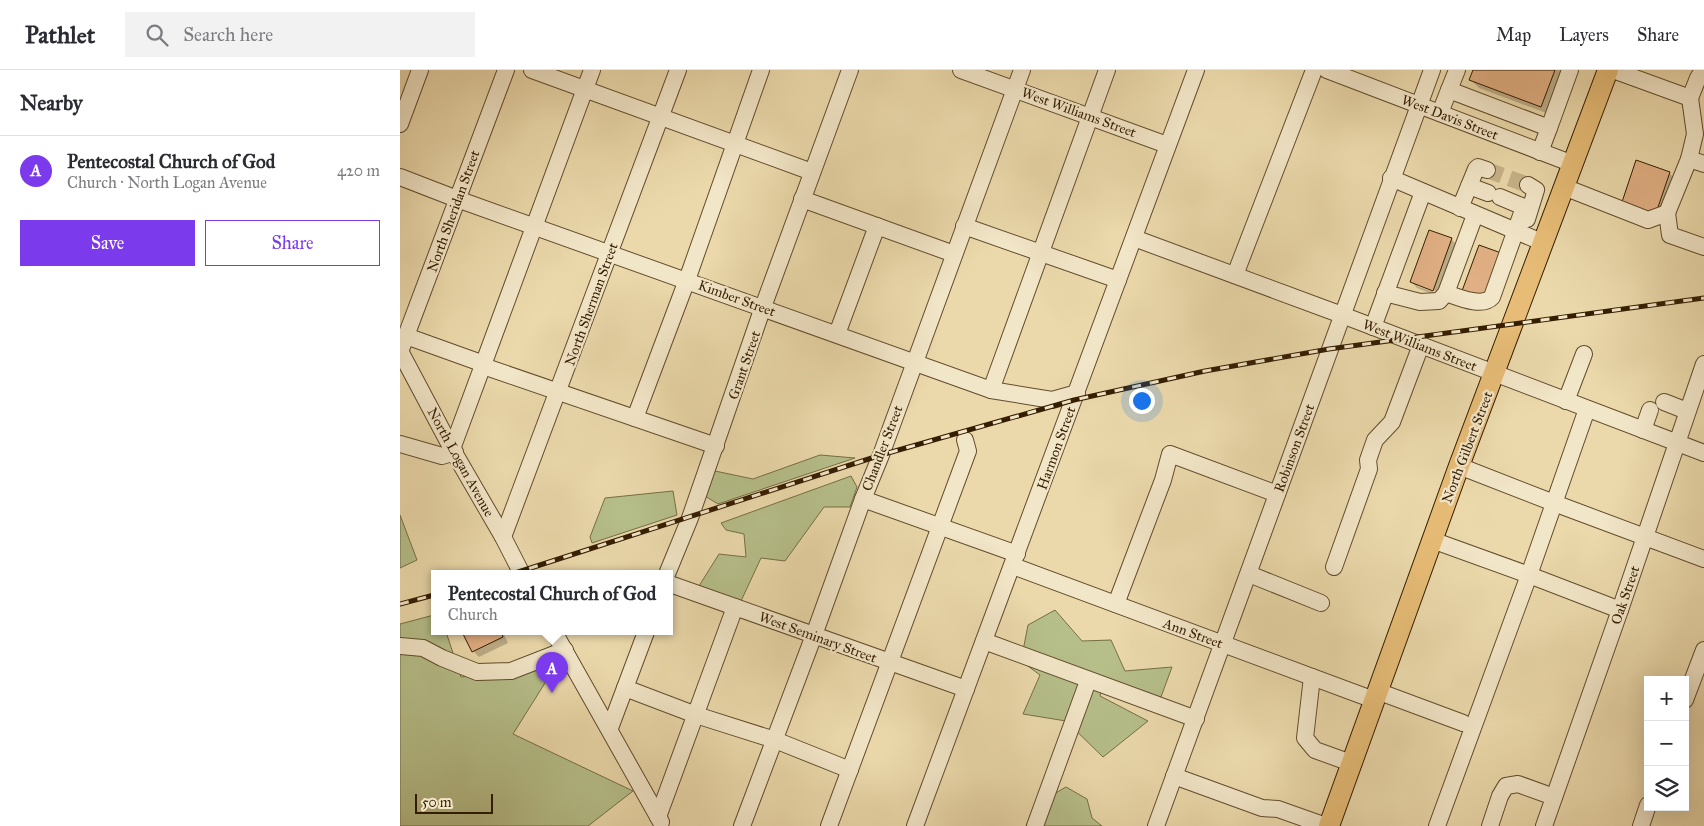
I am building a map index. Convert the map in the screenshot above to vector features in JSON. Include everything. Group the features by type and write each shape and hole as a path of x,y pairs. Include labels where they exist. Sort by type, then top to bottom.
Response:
{"main road":[{"name":"North Gilbert Street","path":"1327,826 1459,466 1608,70"}],"street":[{"path":"400,124 420,70"},
{"name":"North Sheridan Street","path":"402,346 506,70"},
{"path":"532,70 812,172"},
{"path":"400,444 442,456 453,450 592,70"},
{"name":"North Sherman Street","path":"503,537 678,70"},
{"path":"635,418 687,280 761,70"},
{"name":"Grant Street","path":"669,570 690,518 763,307 850,70"},
{"name":"West Williams Street","path":"961,70 1167,145"},
{"name":"Chandler Street","path":"742,826 1022,70"},
{"path":"991,390 1107,70"},
{"name":"Harmon Street","path":"915,826 1196,70"},
{"path":"1235,276 1314,70"},
{"name":"West Davis Street","path":"1327,70 1573,164"},
{"name":"Robinson Street","path":"1156,826 1432,70"},
{"path":"1440,113 1457,70"},
{"path":"1540,152 1570,70"},
{"path":"1613,70 1690,98"},
{"path":"1700,74 1690,98 1695,134 1696,161 1667,213 1670,235 1704,247"},
{"path":"1449,90 1549,128"},
{"path":"1385,294 1420,302 1439,300 1446,294 1468,211 1469,186 1481,169"},
{"name":"Kimber Street","path":"400,177 534,227 610,252 991,390 1052,400 1077,393"},
{"path":"1391,178 1468,211 1517,226 1544,244"},
{"path":"1517,226 1527,219 1536,190 1528,185"},
{"path":"1446,294 1466,300 1482,301 1489,300 1492,297 1522,210 1522,206 1469,186"},
{"path":"1564,187 1648,220 1667,213"},
{"path":"1373,327 1423,192"},
{"path":"802,198 954,254"},
{"path":"837,334 877,226"},
{"path":"964,226 1118,280"},
{"name":"West Williams Street","path":"1134,238 1704,453"},
{"path":"402,346 484,365 716,446"},
{"name":"North Logan Avenue","path":"402,346 453,450 520,570"},
{"path":"1334,567 1369,469 1368,460 1375,440 1392,422 1421,346"},
{"path":"1566,401 1584,354"},
{"name":"Oak Street","path":"1544,826 1646,537 1704,364"},
{"path":"1664,402 1687,411"},
{"path":"1437,826 1587,409"},
{"path":"1642,430 1650,410"},
{"path":"829,826 968,451 965,440"},
{"path":"1116,604 1163,480 1170,454 1277,494"},
{"path":"1459,466 1704,558"},
{"name":"Ann Street","path":"863,499 941,527 1116,604 1223,644 1312,677 1463,722"},
{"path":"1432,540 1620,610"},
{"path":"1248,574 1321,603"},
{"name":"West Seminary Street","path":"673,585 966,689"},
{"path":"661,821 696,715 735,607"},
{"path":"556,635 661,821"},
{"path":"610,728 645,635"},
{"path":"984,641 1088,681 1196,719"},
{"path":"400,646 423,648 477,672 511,670 565,650"},
{"path":"1689,689 1704,650"},
{"path":"1312,677 1305,738 1316,750 1351,763"},
{"path":"1035,826 1088,681"},
{"path":"625,688 696,715 775,740 850,770"},
{"path":"1174,776 1262,808 1278,808 1327,826"},
{"path":"1490,826 1500,796 1506,786 1518,784 1554,797"},
{"path":"1641,826 1646,811"}],"green space":[{"path":"820,455 855,458 718,504 705,496 715,471 753,479"},
{"path":"851,476 857,487 850,507 824,507 785,561 761,558 741,601 699,586 719,554 746,557 744,534 726,530 721,523"},
{"path":"673,491 677,515 592,543 590,537 605,498"},
{"path":"400,515 417,560 400,568"},
{"path":"1055,610 1082,641 1111,640 1125,671 1172,667 1161,697 1104,682 1100,696 1148,721 1103,757 1066,721 1023,714 1040,675 1021,661 1028,625"},
{"path":"431,616 431,635 447,635 461,677 555,667 513,734 633,791 588,826 400,826 400,624"},
{"path":"1066,787 1087,799 1092,818 1102,826 1026,826 1039,793 1054,794"}],"building":[{"path":"1473,70 1555,70 1541,107 1469,80"},
{"path":"1636,160 1670,172 1655,216 1621,205"},
{"path":"1429,230 1452,238 1433,291 1410,282"},
{"path":"1479,245 1504,254 1484,308 1459,299"},
{"path":"464,635 502,635 503,637 472,652"}],"tunnel":[{"path":"1487,170 1528,185"}],"railway":[{"path":"524,570 881,455 1074,400 1205,371 1329,349 1704,298"},
{"path":"400,604 431,596"}],"place":[{"name":"Pentecostal Church of God","path":"552,693"}]}
